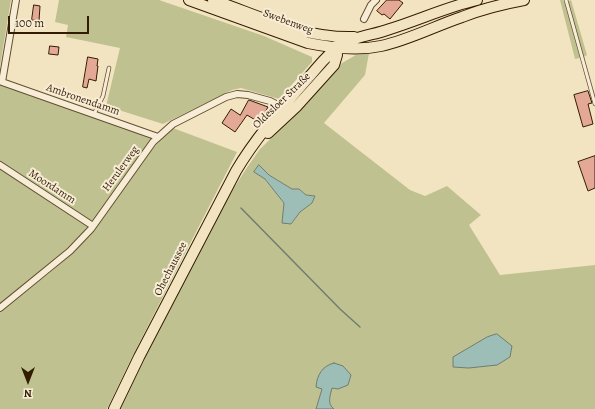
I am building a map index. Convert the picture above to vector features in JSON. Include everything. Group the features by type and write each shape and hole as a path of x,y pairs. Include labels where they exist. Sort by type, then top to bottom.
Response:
{"main road":[{"name":"Swebenweg","path":"189,0 308,43 337,48 358,48"},
{"name":"Swebenweg","path":"213,0 298,31 330,37 356,37"},
{"name":"Oldesloer Straße","path":"255,144 273,118 337,48 356,37 385,31 477,0"},
{"path":"358,48 375,47 397,42 462,16 524,0"},
{"path":"330,37 335,42 337,48 337,55 334,65"},
{"path":"308,43 319,54 320,66"},
{"name":"Oldesloer Straße","path":"255,144 297,106 334,65 344,56 358,48"},
{"name":"Ohechaussee","path":"114,409 139,357 230,181 243,159 255,144"}],"street":[{"name":"Ambronendamm","path":"16,0 2,82 158,137"},
{"path":"364,19 371,5 376,0"},
{"name":"Herulerweg","path":"0,308 80,242 158,137 166,129 179,120 233,95 248,95 274,102 282,108"},
{"path":"281,121 284,114 282,108 297,106"},
{"name":"Moordamm","path":"0,165 93,226"}],"lane":[{"path":"566,0 595,104"},
{"path":"94,114 103,96 109,68"},
{"path":"591,88 595,87"}],"green space":[{"path":"0,0 11,0 0,66"},
{"path":"59,0 159,0 264,36 312,57 312,62 279,99 241,88 232,90 163,124 106,106 120,48 66,37 68,25 55,22"},
{"path":"560,0 563,0 566,6 580,58 575,59"},
{"path":"571,0 587,55 584,57 569,6 569,1"},
{"path":"369,53 365,75 324,123 410,190 425,196 447,186 481,215 469,225 500,275 595,265 595,409 121,409 144,360 225,202 246,169 260,149 292,118 342,63 356,55","holes":["269,175 292,189 299,189 306,195 315,196 312,203 300,212 291,224 284,203 265,179"]},
{"path":"0,85 152,138 89,227 71,246 0,303"},
{"path":"173,128 237,152 107,409 0,409 0,312 48,274 82,243 102,219 150,152"}],"water":[{"path":"259,165 269,175 292,189 299,189 306,195 315,196 312,203 300,212 291,224 282,223 284,203 265,179 254,172"},
{"path":"497,334 512,346 510,357 497,365 469,368 453,367 453,357 487,337"},
{"path":"334,363 343,366 351,375 348,385 338,389 332,388 330,405 334,409 316,409 322,389 316,387 319,375 326,366"}],"building":[{"path":"387,0 399,0 403,3 390,19 377,11"},
{"path":"34,5 40,6 39,21 32,20"},
{"path":"50,46 59,47 58,55 49,54"},
{"path":"88,57 98,59 98,66 96,81 89,79 87,88 83,87"},
{"path":"588,91 592,103 588,104 593,124 583,127 574,95"},
{"path":"249,100 268,107 263,116 261,115 257,121 247,115 235,132 222,123 231,109 240,115"},
{"path":"595,156 595,188 588,191 578,162"}],"waterway":[{"path":"241,208 340,309 360,327"}]}
